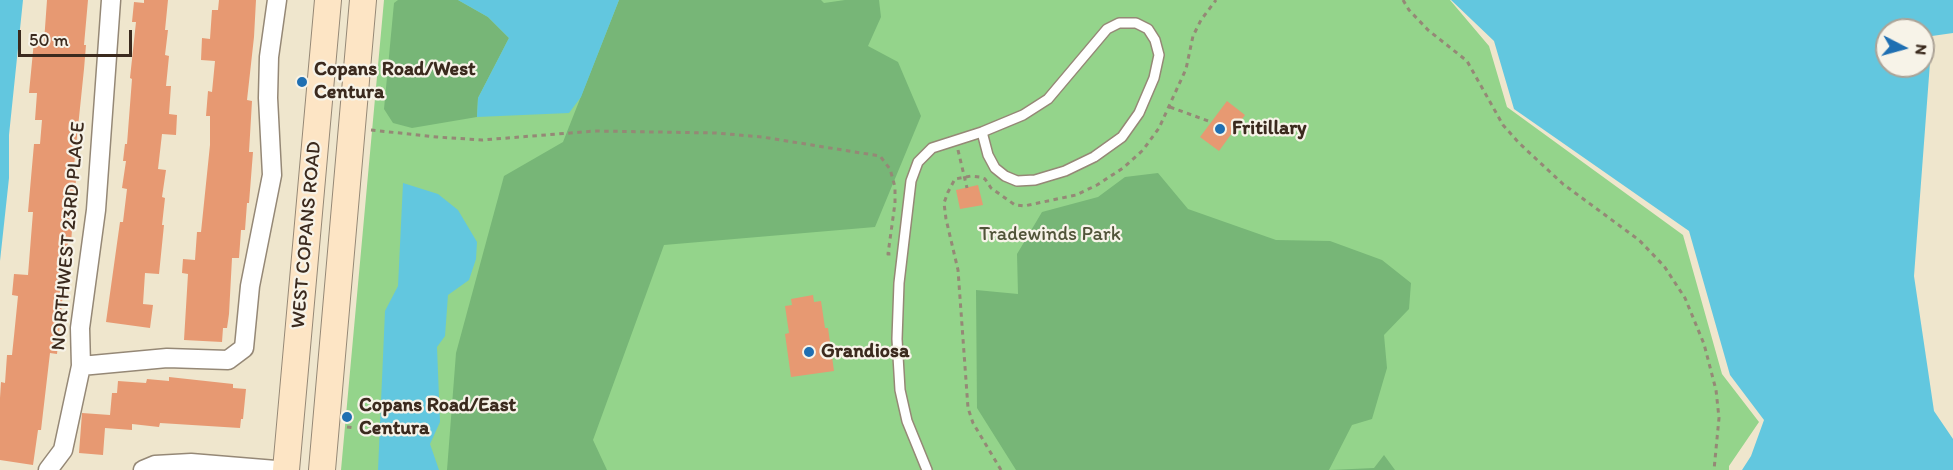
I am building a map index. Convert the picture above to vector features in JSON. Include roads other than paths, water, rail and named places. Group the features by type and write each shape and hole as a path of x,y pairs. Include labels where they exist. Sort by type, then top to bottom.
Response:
{"main road":[{"name":"WEST COPANS ROAD","path":"286,470 328,0"},
{"name":"WEST COPANS ROAD","path":"322,470 363,0"},
{"path":"323,56 358,60"}],"street":[{"name":"NORTHWEST 23RD PLACE","path":"48,470 63,450 81,366 80,328 96,210 111,0"},
{"path":"81,366 167,358 228,360 244,348 249,286 272,176 268,98 269,57 277,0"},
{"path":"151,468 191,463 276,470"}],"lane":[{"path":"927,470 907,421 900,390 897,339 902,256 911,181 918,162 932,148 982,132 1023,115 1048,99 1107,29 1119,23 1136,23 1148,29 1155,40 1158,55 1154,78 1139,113 1122,137 1094,157 1065,171 1035,180 1017,181 1005,176 995,168 988,155 982,132"}],"water":[{"path":"0,0 23,0 9,135 9,178 0,261"},
{"path":"458,0 619,0 581,97 569,113 477,117 478,98 509,38 488,17"},
{"path":"1451,0 1953,0 1953,33 1935,36 1935,18 1875,18 1875,78 1929,78 1914,276 1934,411 1953,439 1953,470 1742,470 1751,456 1764,420 1730,375 1689,231 1514,109 1494,41"},
{"path":"403,183 438,194 458,210 477,242 476,259 469,280 448,295 445,336 437,347 440,422 430,444 439,470 378,470 385,311 398,286"}],"place":[{"name":"Copans Road/West Centura","path":"302,82"},
{"name":"Fritillary","path":"1220,129"},
{"name":"Grandiosa","path":"809,352"},
{"name":"Copans Road/East Centura","path":"347,417"}],"park label":[{"name":"Tradewinds Park","path":"1050,235"}]}
